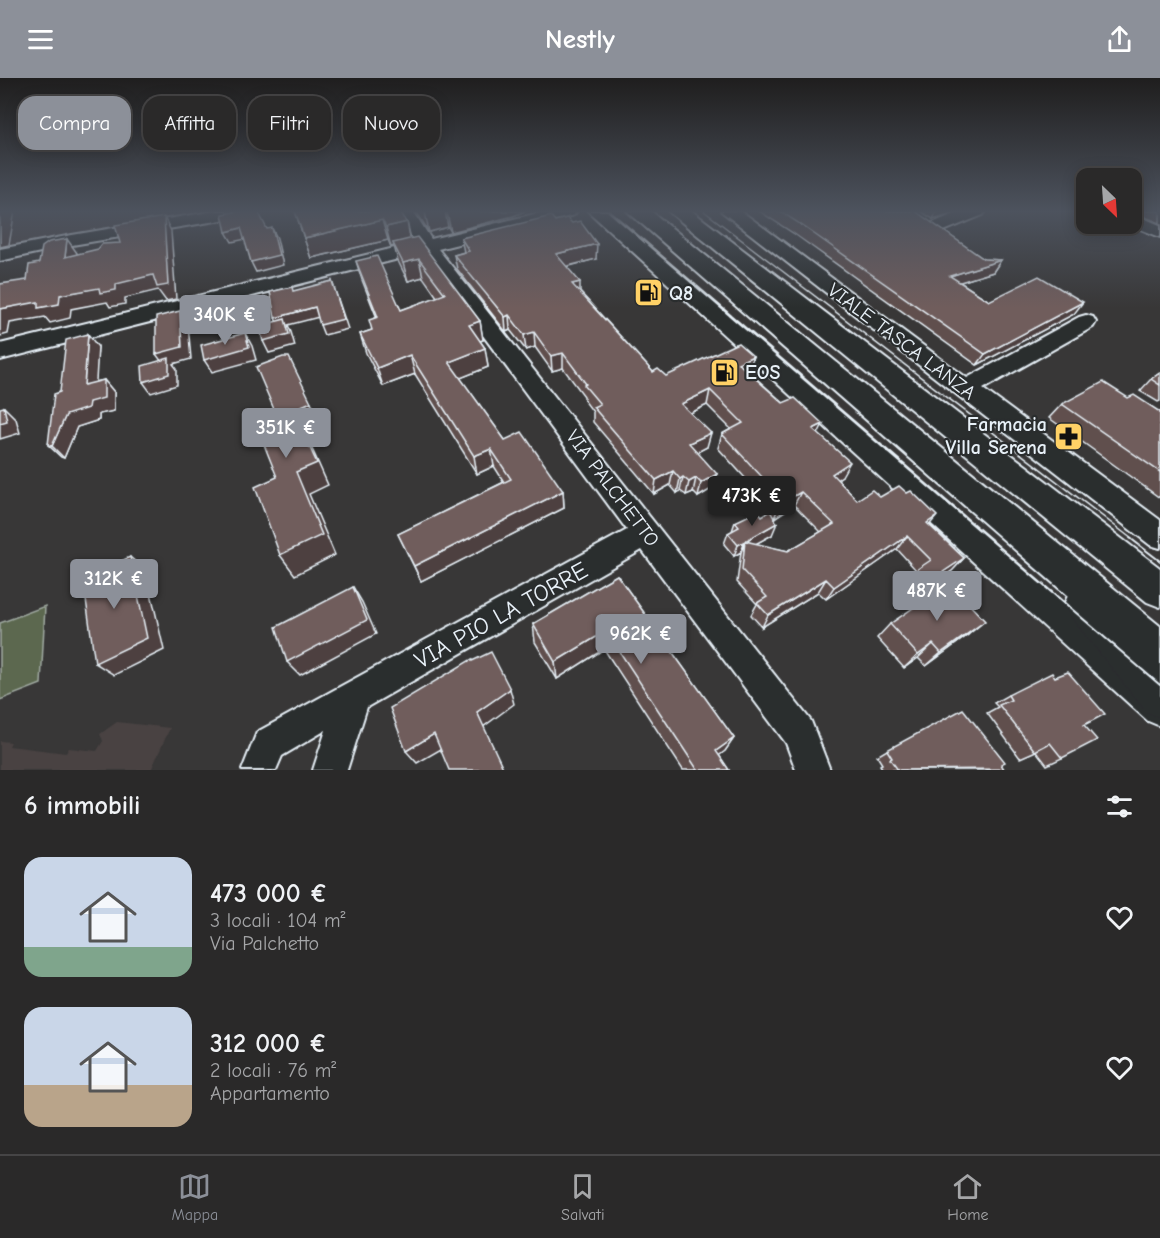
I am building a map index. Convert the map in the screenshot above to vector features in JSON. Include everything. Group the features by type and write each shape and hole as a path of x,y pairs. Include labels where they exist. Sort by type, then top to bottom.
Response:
{"main road":[{"path":"656,243 1037,549 1160,651"},
{"path":"721,243 1160,590"},
{"path":"1037,549 1160,698"}],"street":[{"path":"0,255 56,243"},
{"name":"VIA PALCHETTO","path":"425,243 799,733 813,770"},
{"path":"0,352 437,243"},
{"path":"653,243 1160,709"},
{"name":"VIALE TASCA LANZA","path":"773,243 1160,536"},
{"path":"965,389 1086,322"},
{"name":"VIA PIO LA TORRE","path":"260,770 269,744 647,533"},
{"path":"330,770 354,696"}],"shaded area":[{"path":"0,243 43,243 0,252"},
{"path":"117,722 170,728 151,770 0,770 0,741 11,742 9,746 66,753 69,748 97,751 103,741 100,734"}],"green space":[{"path":"45,606 41,684 0,700 0,623"}],"building":[{"path":"47,243 67,243 65,257 98,249 102,244 166,243 168,285 157,287 153,275 116,284 116,290 100,293 99,288 60,295 59,304 38,308 38,302 0,309 0,284 27,280 29,265 39,263 42,247"},
{"path":"245,243 276,243 279,255 251,262"},
{"path":"393,243 422,243 480,321 469,325 485,348 449,362 505,440 522,432 563,491 414,566 398,534 511,479 491,449 474,456 410,355 377,368 360,334 372,330 369,320 378,317 356,261 377,256 401,310 445,294 419,259 403,263"},
{"path":"464,243 596,243 556,254 580,282 572,284 653,372 658,369 666,376 738,343 753,356 738,363 783,403 795,398 823,424 813,429 850,462 832,474 857,500 872,490 880,497 899,486 907,493 911,491 937,516 927,523 964,558 922,586 910,574 931,560 907,536 834,587 826,579 768,615 757,603 767,597 742,570 745,541 788,551 834,524 801,492 780,504 759,482 764,479 722,434 743,423 710,390 681,404 711,433 689,443 717,474 701,483 696,478 689,482 683,477 680,479 673,471 656,480 593,407 600,404 563,353 551,356 534,332 524,335 509,315 505,317 454,255 469,251"},
{"path":"827,243 961,243 984,259 1001,260 950,276 989,301 1039,276 1083,302 985,354"},
{"path":"332,281 344,319 320,325 315,307 275,318 270,292 292,287 293,291"},
{"path":"180,311 182,347 156,354 156,317"},
{"path":"285,319 289,334 263,341 259,326"},
{"path":"245,333 249,347 204,360 201,345"},
{"path":"88,334 84,385 104,380 104,398 89,402 88,408 66,415 52,446 48,445 54,394 60,392 66,340"},
{"path":"289,357 311,402 292,410 317,463 296,472 322,535 280,555 255,487 277,477 255,422 276,414 256,367"},
{"path":"169,358 169,374 143,382 142,366"},
{"path":"1160,373 1160,385 1151,379"},
{"path":"1103,382 1128,398 1134,395 1160,412 1160,472 1062,404"},
{"path":"4,407 7,421 0,423 0,408"},
{"path":"758,511 762,516 770,511 777,523 738,545 728,533 739,527 735,522"},
{"path":"130,557 147,638 95,663 83,578"},
{"path":"617,575 734,738 716,751 729,770 696,770 606,631 555,662 533,624"},
{"path":"945,586 963,604 967,602 985,621 941,653 933,644 918,655 890,624"},
{"path":"353,587 367,620 287,662 276,627"},
{"path":"491,652 510,689 477,712 504,770 449,770 434,734 406,751 390,708 472,659 472,661"},
{"path":"1068,672 1105,714 1084,725 1097,740 1062,758 1050,743 1035,751 999,705 1011,700 1008,695 1052,673 1055,677"},
{"path":"963,709 1005,762 1001,764 1004,769 898,770 887,750"}],"tram line":[{"path":"648,243 991,539"},
{"path":"746,243 1132,539"},
{"path":"989,538 1160,685"},
{"path":"1130,538 1160,561"}],"place":[{"name":"Q8","path":"648,293"},
{"name":"EOS","path":"724,372"},
{"name":"Farmacia Villa Serena","path":"1068,436"}]}
